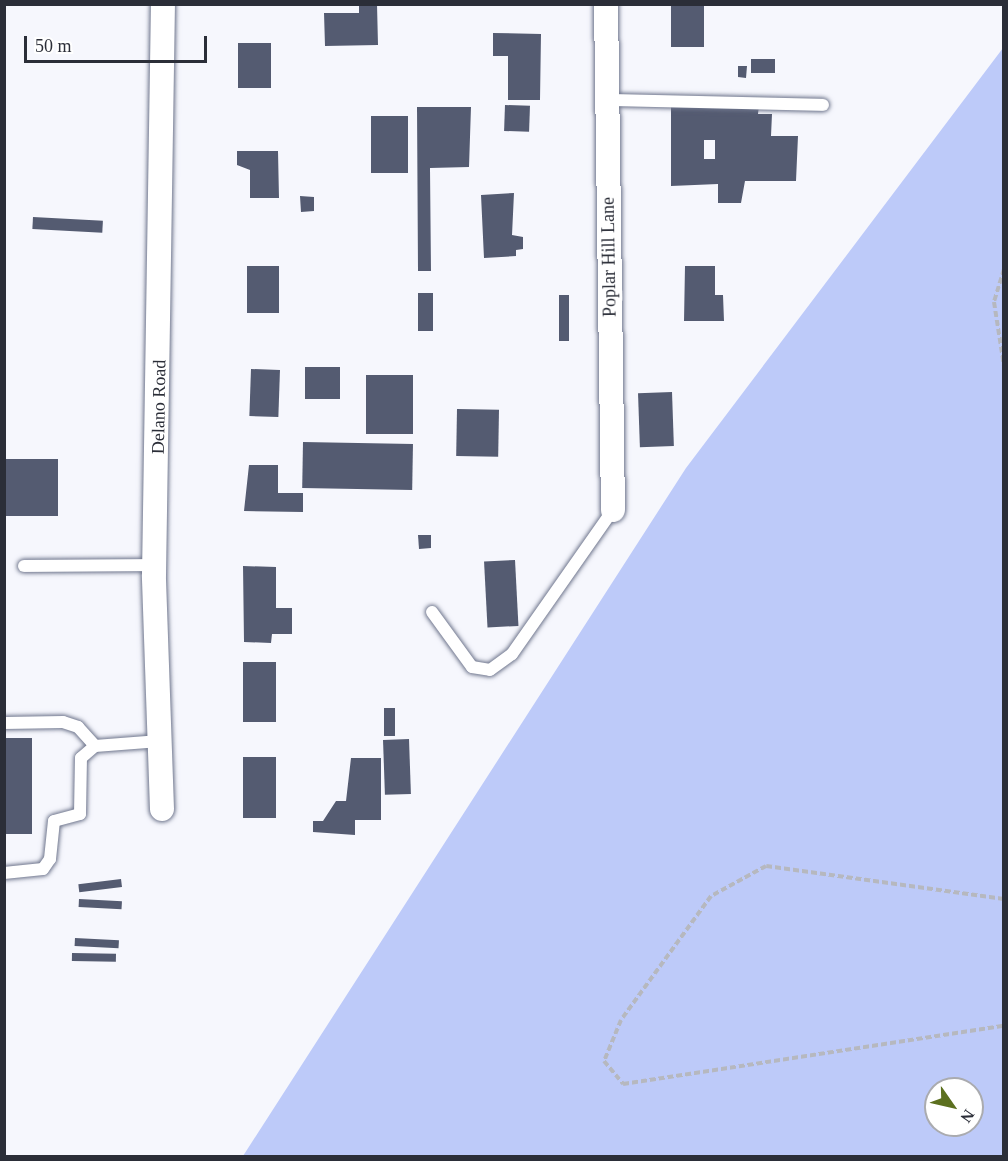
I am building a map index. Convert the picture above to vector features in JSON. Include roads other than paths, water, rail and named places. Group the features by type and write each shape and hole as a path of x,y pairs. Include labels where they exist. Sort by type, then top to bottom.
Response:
{"street":[{"name":"Delano Road","path":"162,809 155,565 163,4"},
{"name":"Poplar Hill Lane","path":"606,4 613,510"}],"lane":[{"path":"607,100 823,105"},
{"path":"432,612 472,667 490,670 512,654 613,510"},
{"path":"24,566 155,565"},
{"path":"4,723 63,722 78,727 95,746"},
{"path":"4,873 43,869 50,859 54,821 80,814 81,758 95,746 160,741"}]}
